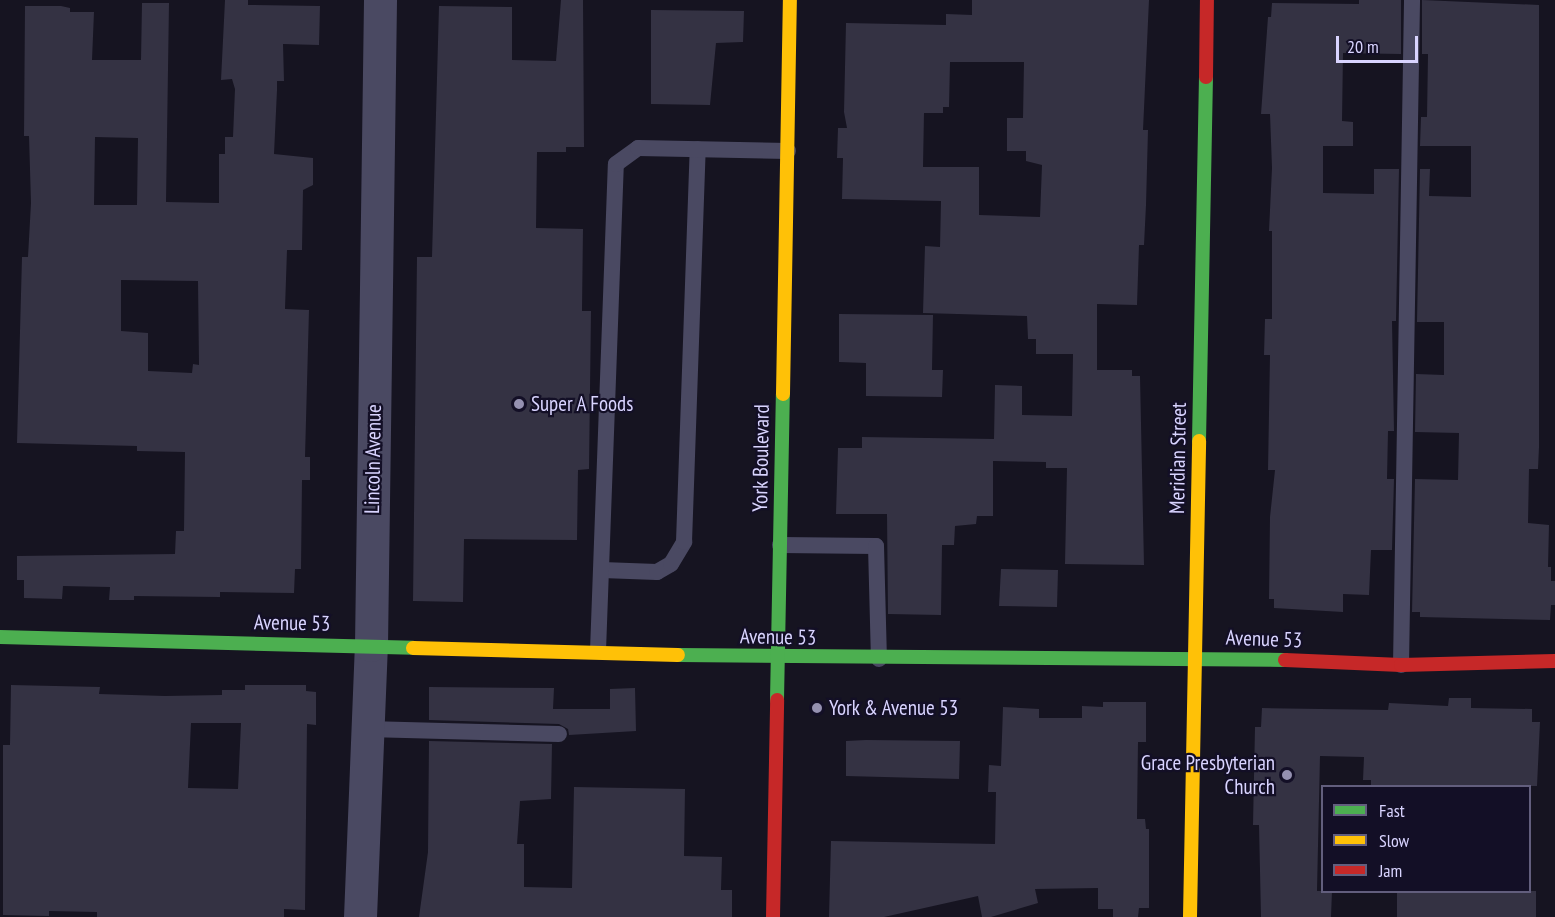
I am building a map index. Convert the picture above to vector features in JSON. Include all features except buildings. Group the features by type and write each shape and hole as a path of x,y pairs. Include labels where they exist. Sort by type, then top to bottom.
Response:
{"street":[{"name":"Lincoln Avenue","path":"360,917 371,645 380,0"},
{"name":"York Boulevard","path":"773,917 790,0"},
{"name":"Meridian Street","path":"1190,917 1207,0"},
{"name":"Avenue 53","path":"0,637 598,651 778,658 1195,657 1401,665 1555,661"}],"lane":[{"path":"1401,665 1412,0"},
{"path":"598,651 613,174 624,156 638,148 788,151"},
{"path":"602,570 657,572 671,564 684,542 698,149"},
{"path":"780,545 876,546 879,659"},
{"path":"367,729 559,734"}],"traffic: fast":[{"path":"1199,441 1206,77"},
{"path":"777,700 783,394"},
{"path":"0,637 413,648"},
{"path":"678,655 1285,660"}],"traffic: slow":[{"path":"783,394 790,0"},
{"path":"1190,917 1199,441"},
{"path":"413,648 678,655"}],"traffic: jam":[{"path":"1206,77 1207,0"},
{"path":"1285,660 1401,665 1555,661"},
{"path":"773,917 777,700"}],"place":[{"name":"Super A Foods","path":"519,404"},
{"name":"York & Avenue 53","path":"817,708"},
{"name":"Grace Presbyterian Church","path":"1287,775"}]}
